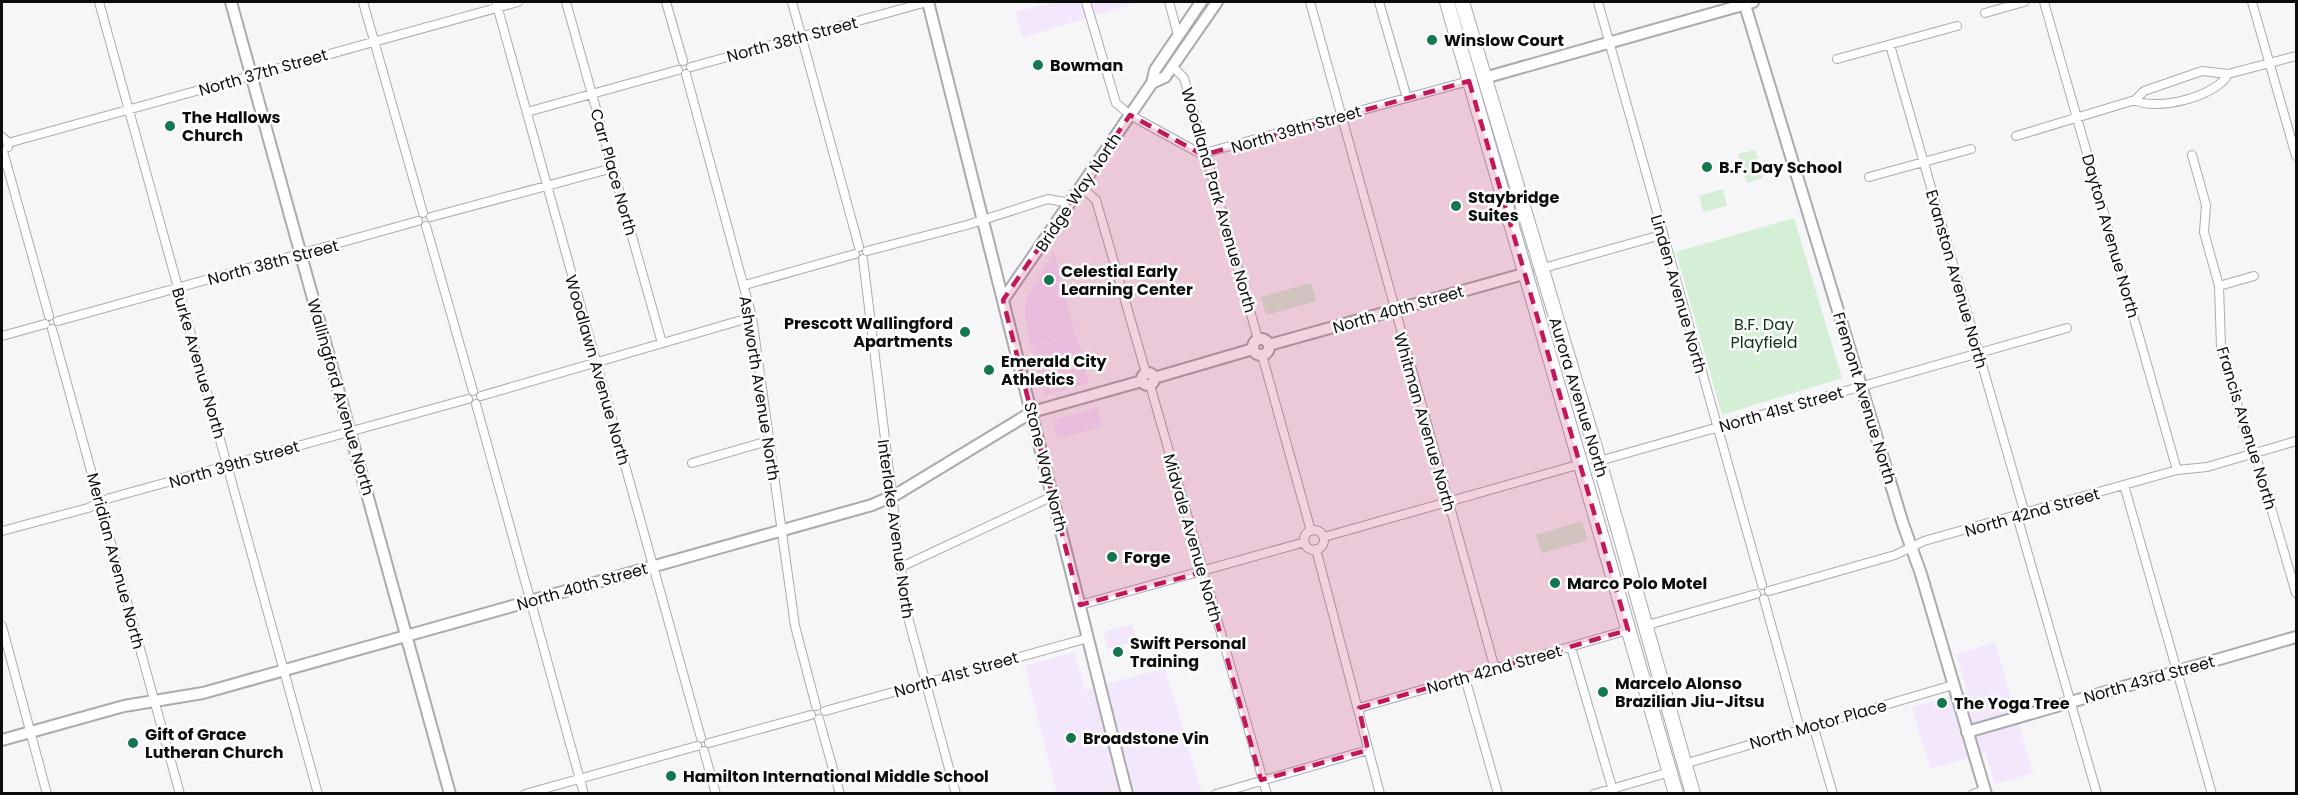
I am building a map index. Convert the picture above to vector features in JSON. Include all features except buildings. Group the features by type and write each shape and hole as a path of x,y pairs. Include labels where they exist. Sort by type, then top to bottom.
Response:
{"highway":[{"name":"Aurora Avenue North","path":"1447,2 1469,81 1599,461 1693,794"},
{"name":"Aurora Avenue North","path":"1461,2 1484,78 1581,464 1676,794"}],"street":[{"name":"Burke Avenue North","path":"99,2 318,794"},
{"name":"Wallingford Avenue North","path":"231,2 450,794"},
{"path":"363,2 423,213"},
{"name":"North 37th Street","path":"5,140 128,110 497,4 518,2"},
{"name":"Carr Place North","path":"566,2 662,343"},
{"path":"666,2 683,61"},
{"name":"Interlake Avenue North","path":"792,2 859,253 906,610 957,794"},
{"name":"North 38th Street","path":"691,67 928,2"},
{"name":"Stone Way North","path":"928,2 1127,794"},
{"path":"1086,2 1112,96 1122,110 1205,154"},
{"path":"1169,2 1178,35"},
{"name":"Bridge Way North","path":"1003,300 1152,83 1155,70 1201,2"},
{"name":"Bridge Way North","path":"1152,83 1165,77 1217,2"},
{"name":"Whitman Avenue North","path":"1310,2 1393,310 1495,669"},
{"path":"1379,2 1407,98"},
{"name":"Linden Avenue North","path":"1598,2 1661,235 1762,585"},
{"path":"1484,78 1748,2"},
{"name":"Fremont Avenue North","path":"1748,2 1861,386 1967,732 1981,792"},
{"path":"1985,12 2024,2"},
{"name":"Dayton Avenue North","path":"2044,2 2177,470"},
{"path":"2252,2 2296,156"},
{"name":"Woodlawn Avenue North","path":"497,4 716,794"},
{"path":"1837,59 1958,26"},
{"name":"Evanston Avenue North","path":"1890,45 1978,353 2097,794"},
{"path":"2016,136 2135,100 2144,91 2202,71 2228,74 2296,56"},
{"path":"678,70 678,65 683,61"},
{"path":"527,112 678,70 686,74 691,67 688,62 683,61"},
{"name":"Woodland Park Avenue North","path":"1173,66 1184,78 1311,531"},
{"name":"Ashworth Avenue North","path":"686,74 752,317 795,626 816,706"},
{"path":"2135,100 2146,104 2176,102 2204,94 2225,82 2228,74"},
{"name":"North 39th Street","path":"1205,154 1469,81"},
{"path":"5,140 2,151 49,316"},
{"path":"1869,177 1971,149"},
{"name":"Francis Avenue North","path":"2192,155 2206,205 2204,232 2219,286 2219,333 2222,352 2249,446 2255,453 2296,593"},
{"path":"431,217 613,168"},
{"name":"Midvale Avenue North","path":"1081,187 1096,200 1261,780 1267,794"},
{"path":"744,285 859,253 867,256 867,251 983,220 1048,199 1070,203"},
{"path":"423,213 428,213 431,217"},
{"path":"423,213 419,216 418,221 426,226 473,391 481,396"},
{"path":"426,226 431,222 431,217"},
{"name":"North 38th Street","path":"58,321 418,221"},
{"name":"North 40th Street","path":"2,740 124,706 180,699 890,498 1032,412 1258,348 1268,352 1269,345 1661,235"},
{"path":"2219,286 2254,276"},
{"path":"49,316 55,316 58,321 52,329 45,324 45,319 49,316"},
{"path":"476,404 481,396 752,317"},
{"path":"2,336 45,324"},
{"name":"North 41st Street","path":"1599,461 2067,328"},
{"name":"Meridian Avenue North","path":"52,329 180,794"},
{"path":"473,391 468,394 468,399 476,404 584,794"},
{"name":"North 39th Street","path":"2,531 468,399"},
{"path":"692,463 768,441"},
{"name":"North 42nd Street","path":"1769,591 1894,555 1924,541 2177,470 2207,467 2296,441"},
{"path":"1324,537 1581,464"},
{"path":"2124,485 2212,794"},
{"path":"901,567 1053,496"},
{"path":"1311,531 1318,531 1324,537 1322,546 1316,549 1309,548 1305,542 1306,534 1311,531"},
{"path":"1080,605 1305,542"},
{"path":"1316,549 1380,794"},
{"path":"1756,594 1757,588 1762,585 1769,591 1764,599"},
{"path":"1644,626 1756,594 1764,599 1800,729"},
{"path":"2,626 47,794"},
{"name":"North 42nd Street","path":"1359,708 1628,630"},
{"name":"North 43rd Street","path":"1967,732 2296,637"},
{"name":"North 41st Street","path":"825,711 1089,638"},
{"path":"1571,647 1613,791"},
{"path":"1465,678 1498,794"},
{"name":"North Motor Place","path":"1684,764 1953,685"},
{"path":"525,794 811,715 816,706 825,711 819,720"},
{"path":"811,715 819,720 840,794"},
{"path":"1813,725 1833,794"},
{"path":"1216,794 1368,750"},
{"path":"1594,794 1613,791 1670,772"}],"highlighted area":[{"path":"1469,81 1628,630 1359,708 1368,750 1261,780 1203,572 1080,605 1003,300 1130,115 1203,155"}],"shaded area":[{"path":"1055,2 1138,2 1022,38 1015,12"},
{"path":"1054,250 1075,334 1031,346 1025,319 1026,300"},
{"path":"1076,335 1089,383 1044,396 1032,347"},
{"path":"1097,408 1102,427 1057,439 1053,420"},
{"path":"1132,624 1137,640 1108,649 1103,632"},
{"path":"1995,642 2033,773 1995,784 1985,753 1930,769 1912,707 1967,691 1956,654"},
{"path":"1074,652 1085,690 1165,668 1202,793 1057,793 1025,666"}],"green space":[{"path":"1755,150 1763,178 1747,183 1738,154"},
{"path":"1723,189 1727,206 1703,212 1699,196"},
{"name":"B.F. Day Playfield","path":"1794,218 1842,378 1722,415 1676,252"},
{"path":"1311,283 1316,301 1266,315 1261,297"},
{"path":"1582,521 1588,540 1542,553 1536,535"}],"place":[{"name":"Winslow Court","path":"1432,40"},
{"name":"Bowman","path":"1038,65"},
{"name":"The Hallows Church","path":"170,126"},
{"name":"B.F. Day School","path":"1707,167"},
{"name":"Staybridge Suites","path":"1456,206"},
{"name":"Celestial Early Learning Center","path":"1049,280"},
{"name":"Prescott Wallingford Apartments","path":"965,332"},
{"name":"Emerald City Athletics","path":"989,370"},
{"name":"Forge","path":"1112,557"},
{"name":"Marco Polo Motel","path":"1555,583"},
{"name":"Swift Personal Training","path":"1118,652"},
{"name":"Marcelo Alonso Brazilian Jiu-Jitsu","path":"1603,692"},
{"name":"The Yoga Tree","path":"1942,703"},
{"name":"Broadstone Vin","path":"1071,738"},
{"name":"Gift of Grace Lutheran Church","path":"133,743"},
{"name":"Hamilton International Middle School","path":"671,776"}]}
